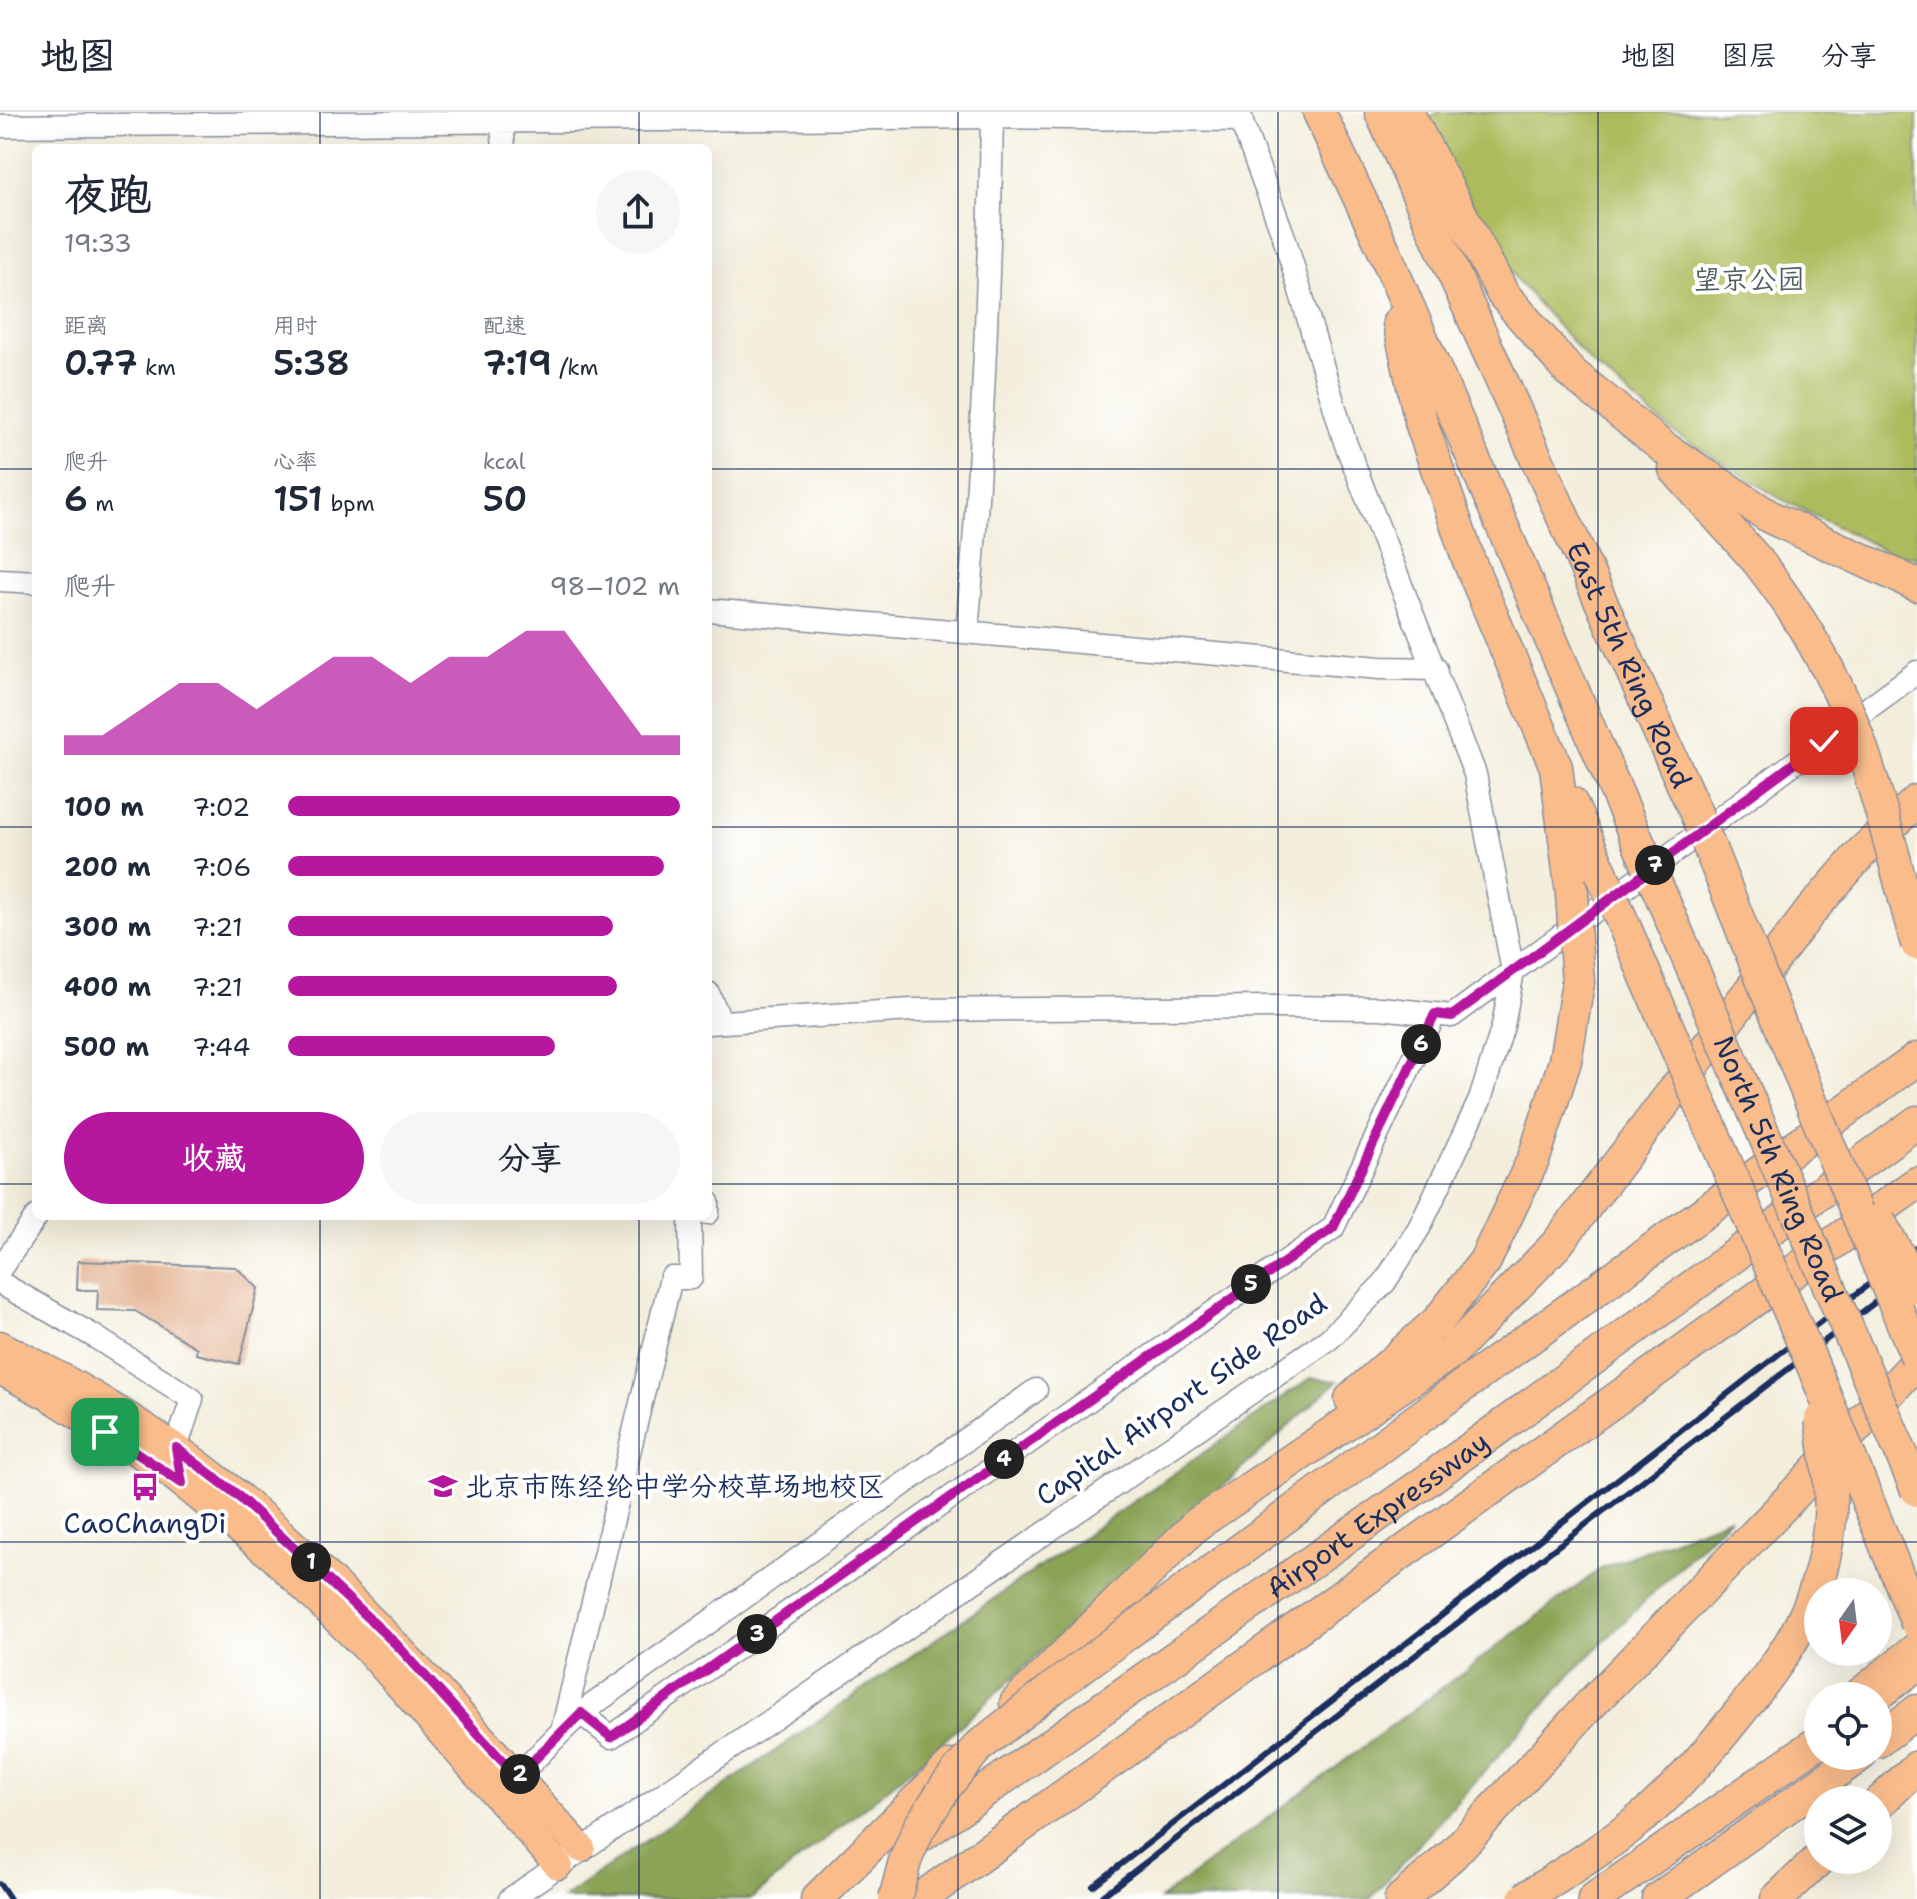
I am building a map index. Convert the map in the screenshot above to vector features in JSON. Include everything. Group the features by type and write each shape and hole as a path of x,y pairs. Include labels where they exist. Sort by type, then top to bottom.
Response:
{"highway":[{"path":"1319,112 1383,248 1421,422 1469,561 1814,1368 1917,1623"},
{"name":"East 5th Ring Road","path":"1381,112 1695,811 1917,1360"},
{"path":"1407,112 1503,294 1569,371 1664,448 1770,517 1914,585"},
{"name":"North 5th Ring Road","path":"1383,248 1917,1490"},
{"path":"1636,425 1756,559 1788,600 1826,669 1857,735 1878,799 1917,944"},
{"path":"817,1899 1197,1524 1381,1374 1438,1321 1485,1261 1534,1158 1565,1061 1578,983 1572,894 1556,767"},
{"path":"1197,1524 1452,1352 1511,1294 1557,1244 1810,912 1862,852 1917,801"},
{"path":"895,1899 905,1861 919,1828 946,1786 978,1747 1053,1688 1460,1388 1917,1059"},
{"path":"1813,1107 1917,1288"},
{"name":"Airport Expressway","path":"831,1899 1425,1482 1917,1122"},
{"name":"Airport Expressway","path":"920,1899 1917,1183"},
{"path":"1401,1899 1452,1855 1588,1707 1802,1486 1917,1360"},
{"path":"1524,1899 1644,1816 1704,1757 1781,1661 1798,1632 1822,1566 1830,1527 1830,1484 1814,1368"},
{"path":"1892,1684 1917,1664"},
{"path":"1892,1730 1917,1711"},
{"path":"1594,1899 1804,1752"},
{"path":"1892,1791 1917,1767"},
{"path":"1659,1899 1839,1770"},
{"path":"1777,1899 1804,1873"}],"main road":[{"path":"0,1345 39,1364 176,1448 235,1493 397,1645 581,1848"},
{"path":"0,1370 167,1471 273,1557 372,1654 558,1865"},
{"path":"1872,1682 1917,1646"},
{"path":"1892,1738 1917,1721"},
{"path":"1576,1899 1804,1736"},
{"path":"1659,1899 1846,1770"}],"street":[{"path":"501,116 504,144"},
{"path":"0,126 501,116 1240,116 1285,240 1345,442 1475,774 1513,971"},
{"path":"967,632 977,521 988,321 992,117"},
{"path":"0,580 32,582"},
{"path":"712,610 1380,668 1436,669"},
{"path":"715,1022 928,1010 1366,1007 1452,1016 1917,672"},
{"name":"Capital Airport Side Road","path":"510,1899 1329,1339 1385,1282 1419,1228 1480,1100 1503,1026 1513,971"},
{"path":"581,1713 611,1737 1333,1228 1435,1014"},
{"path":"0,1269 34,1220"},
{"path":"562,1731 671,1278 691,1278 690,1220"},
{"path":"0,1283 104,1342 192,1399 176,1448 182,1483"},
{"path":"517,1777 581,1713 1036,1390"}],"green space":[{"name":"望京公园","path":"1440,112 1917,112 1917,558 1886,551 1779,498 1673,432 1591,363 1516,279 1423,120"},
{"path":"1311,1378 1338,1381 924,1759 751,1899 562,1899"},
{"path":"1730,1517 1577,1668 1370,1899 1160,1899 1602,1568"}],"building":[{"path":"78,1261 236,1267 258,1288 239,1364 196,1354 197,1348 135,1311 97,1310 98,1290 77,1290"}],"railway":[{"path":"1093,1886 1917,1247"},
{"path":"1102,1896 1917,1270"},
{"path":"0,1884 10,1899"}],"place":[{"name":"北京市陈经纶中学分校草场地校区","path":"443,1486"},
{"name":"CaoChangDi","path":"145,1487"}],"route":[{"path":"105,1432 182,1483 176,1448 235,1493 397,1645 517,1777 581,1713 611,1737 1333,1228 1435,1014 1452,1016 1824,741"}]}
